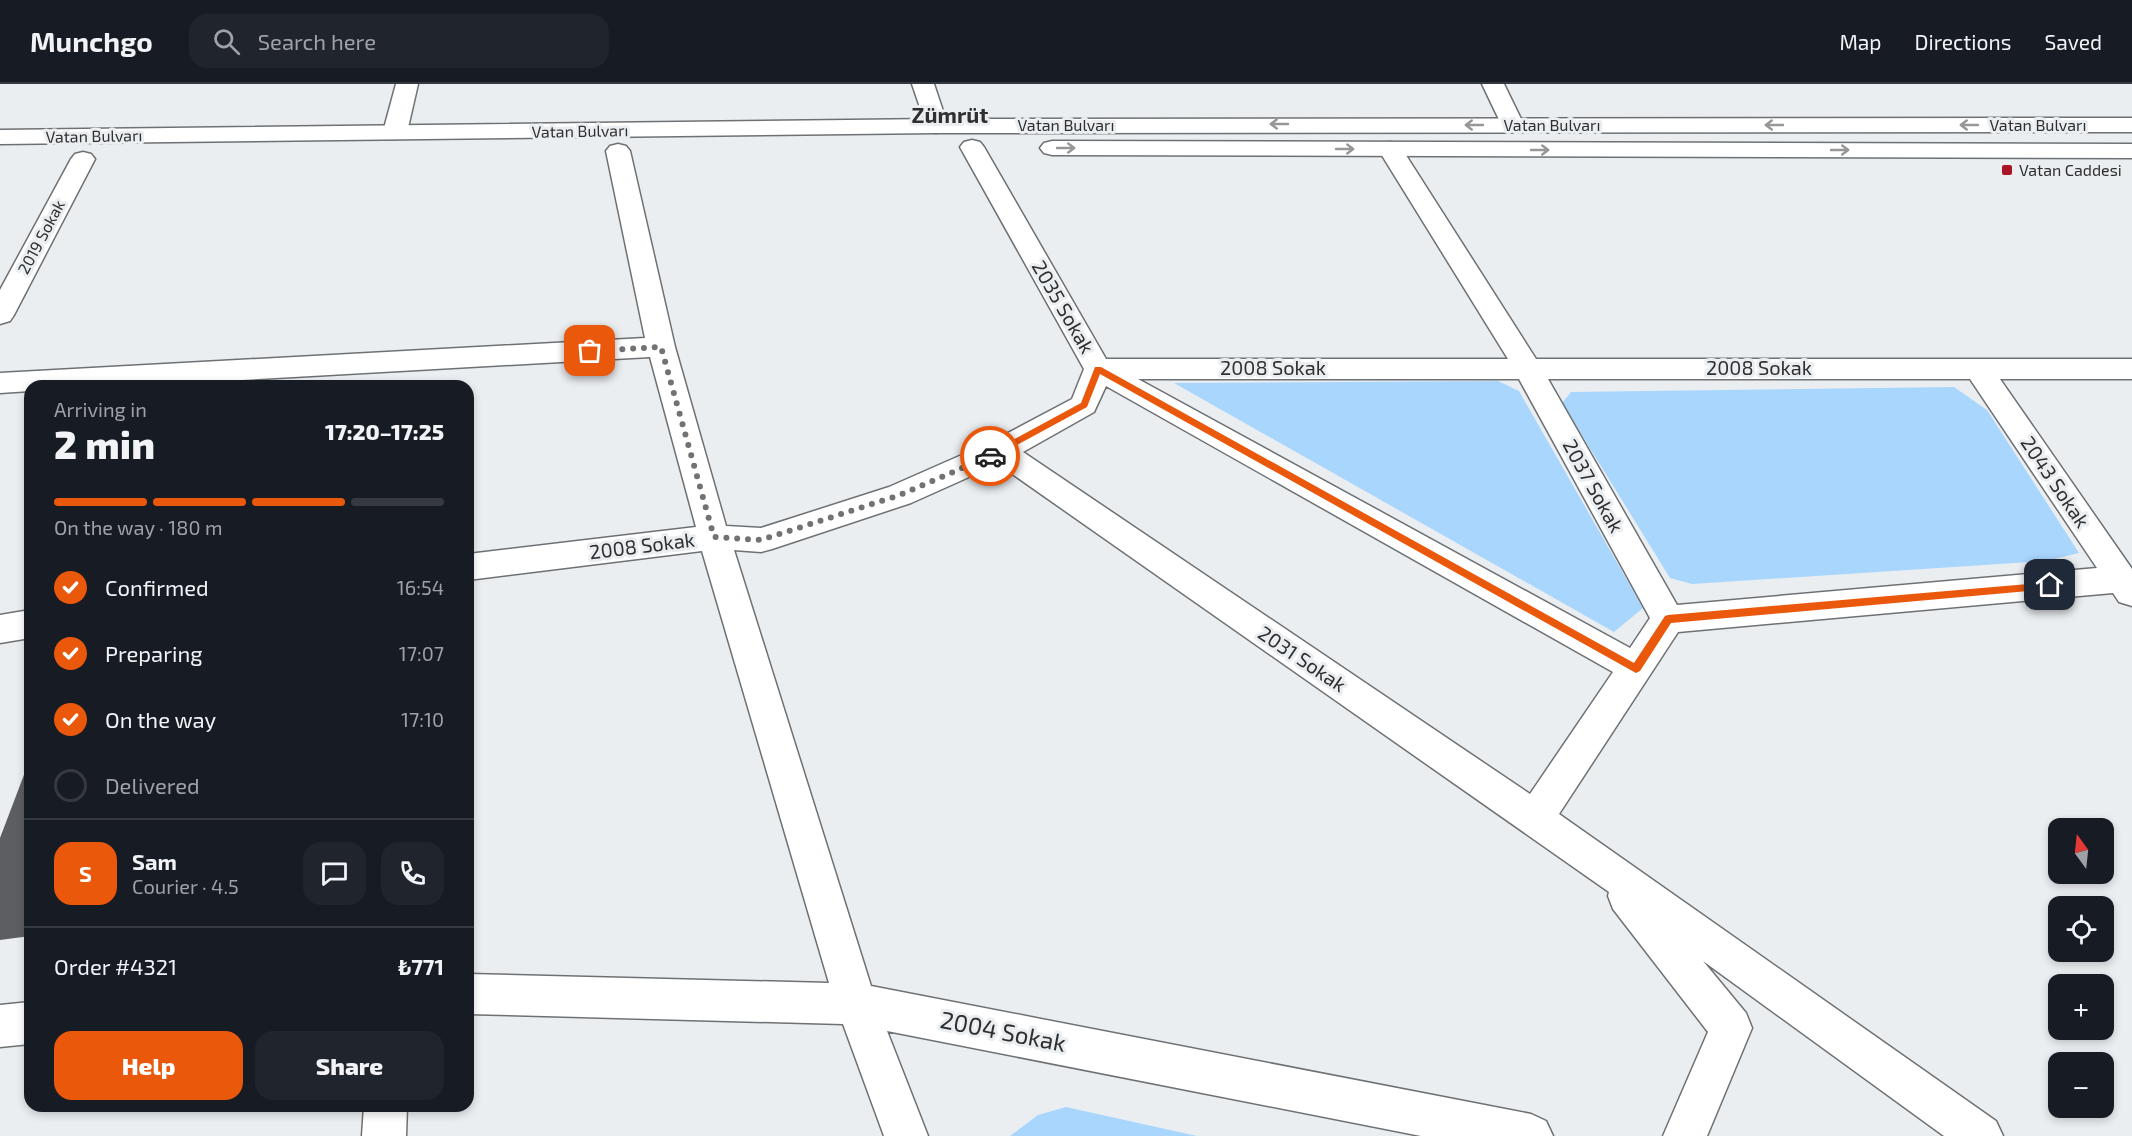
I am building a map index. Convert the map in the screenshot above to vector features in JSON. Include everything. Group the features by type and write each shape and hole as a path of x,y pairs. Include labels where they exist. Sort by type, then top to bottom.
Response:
{"street":[{"path":"395,132 407,84"},
{"path":"923,84 936,126"},
{"path":"1493,84 1512,124"},
{"name":"Vatan Bulvarı","path":"0,137 936,126 2132,125"},
{"name":"Vatan Bulvarı","path":"178,157 972,147 2132,150"},
{"name":"2035 Sokak","path":"972,147 1098,369 1636,668"},
{"name":"2037 Sokak","path":"1390,149 1527,368 1668,619"},
{"path":"618,151 661,347 714,537 856,1004 906,1136"},
{"name":"Vatan Bulvarı","path":"0,158 95,158"},
{"name":"2019 Sokak","path":"0,315 95,158"},
{"path":"134,380 398,373 661,347"},
{"name":"2008 Sokak","path":"474,566 714,537 761,540 900,495 1000,452 1084,405 1098,369 2132,369"},
{"name":"2043 Sokak","path":"1978,369 2126,587"},
{"path":"0,383 24,382"},
{"name":"2031 Sokak","path":"1000,452 1604,866 1981,1136"},
{"path":"1535,818 1668,619 2126,587"},
{"path":"1604,866 1731,1028 1685,1136"},
{"name":"2004 Sokak","path":"474,994 856,1004 1532,1136"},
{"path":"0,1026 24,1024"},
{"path":"384,1136 386,1112"}],"shaded area":[{"path":"1498,381 1519,391 1643,608 1614,632 1174,383"},
{"path":"1954,387 1987,410 2079,553 2046,561 1692,584 1670,578 1562,403 1571,392"},
{"path":"1066,1107 1197,1136 1010,1136 1038,1115"}],"building":[{"path":"24,775 24,937 0,940 0,838"}],"way so far":[{"path":"590,351 661,347 714,537 761,540 900,495 990,456"}],"place":[{"name":"Vatan Caddesi","path":"2007,170"}],"district":[{"name":"Zümrüt","path":"950,115"}],"route":[{"path":"990,456 1084,405 1098,369 1636,668 1668,619 2050,585"}]}
